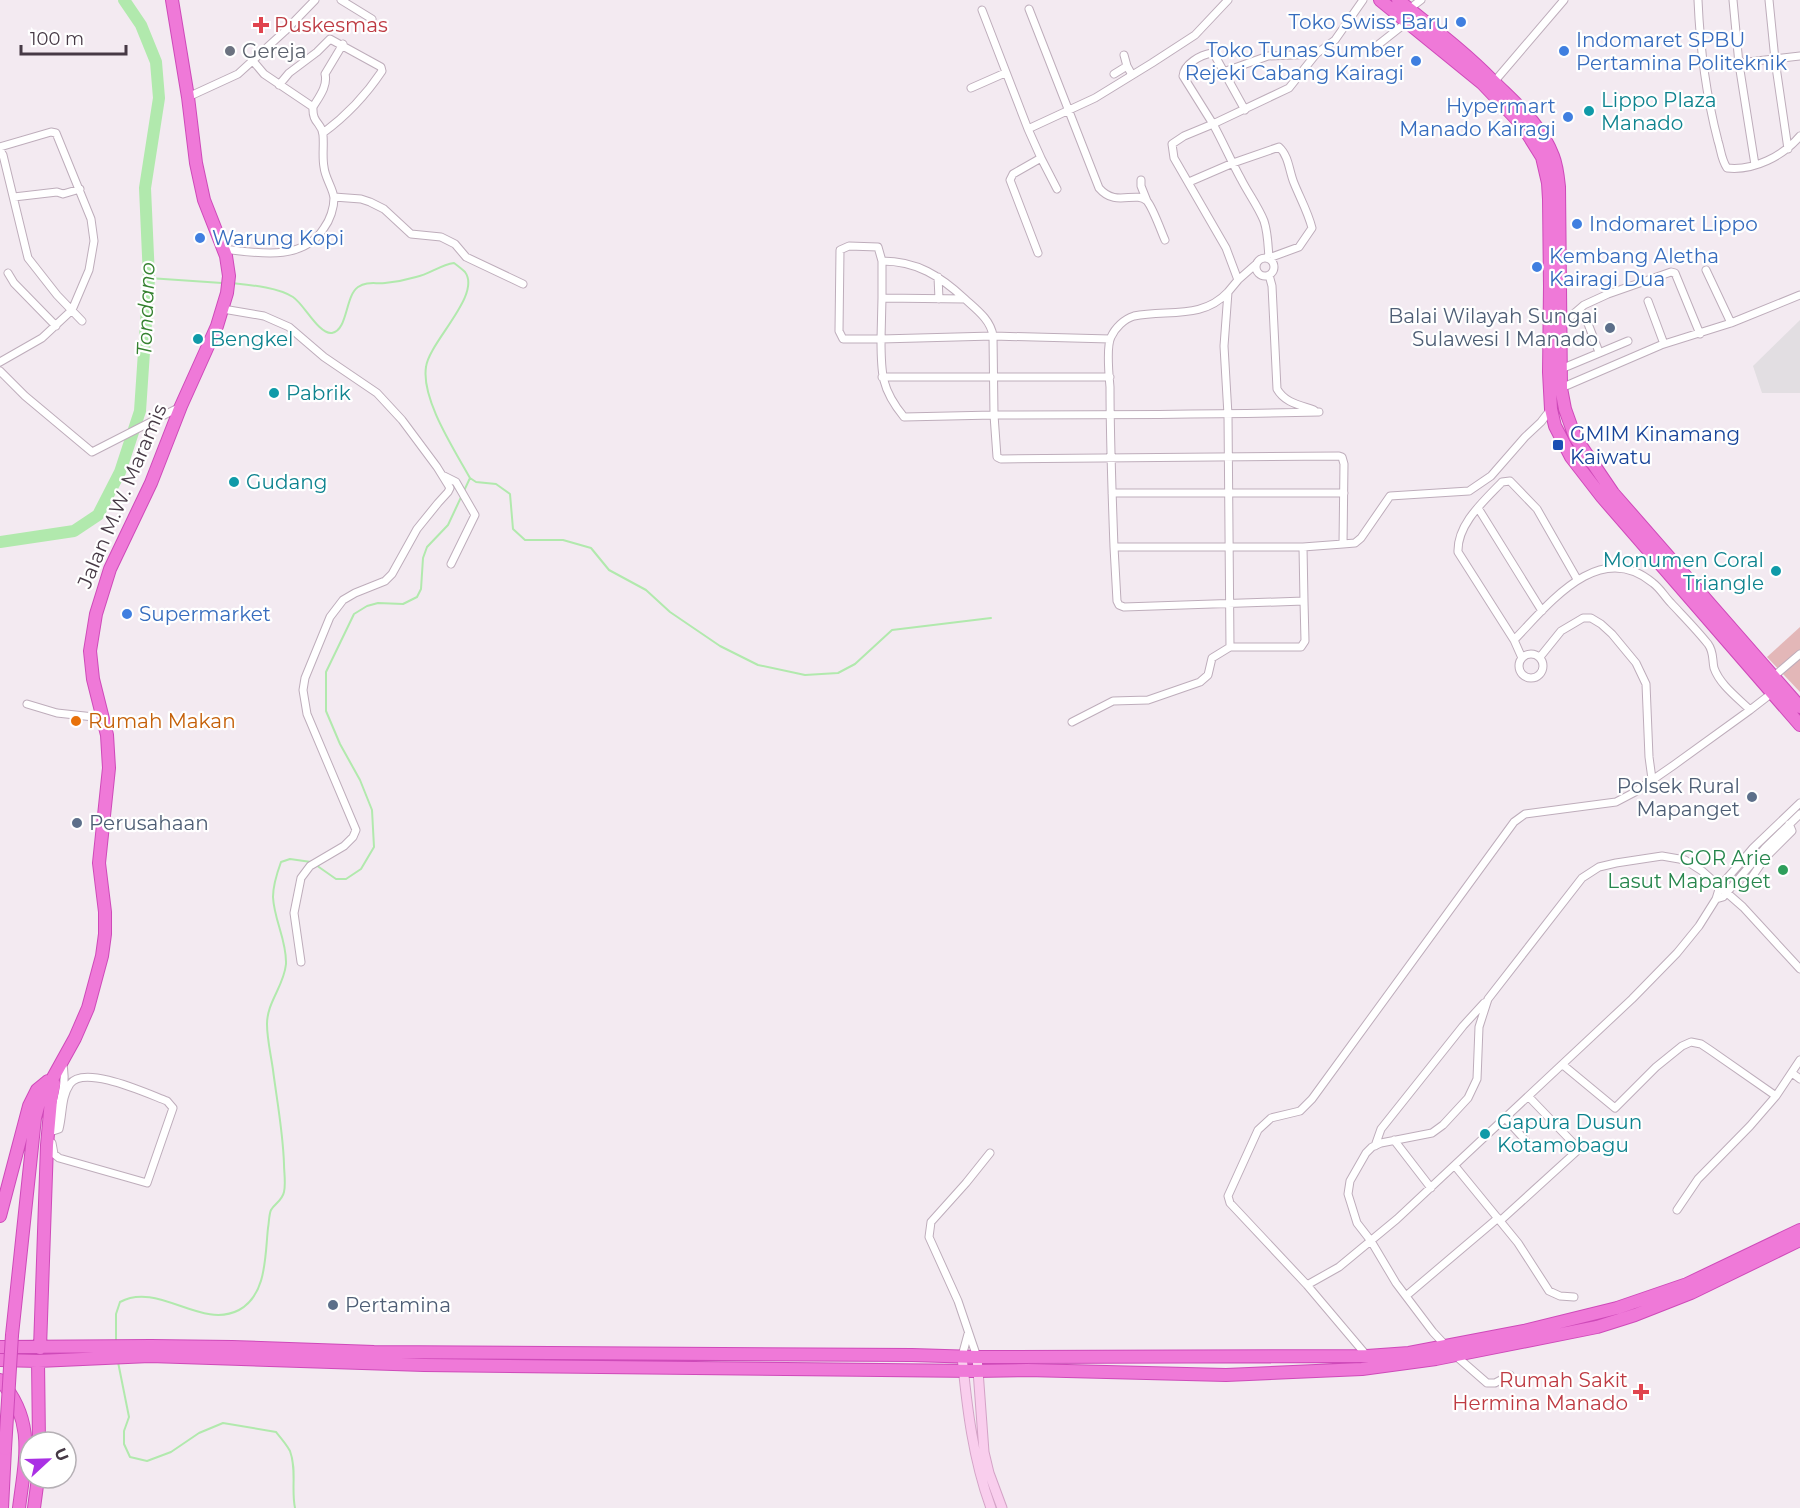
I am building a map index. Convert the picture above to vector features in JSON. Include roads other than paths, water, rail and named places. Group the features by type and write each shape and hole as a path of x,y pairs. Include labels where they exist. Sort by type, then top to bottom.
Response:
{"highway":[{"path":"172,0 199,178 204,200 223,249"},
{"path":"1380,0 1476,78 1502,103 1527,131 1542,158 1549,199 1551,409 1558,432 1578,468 1800,725"},
{"path":"1398,0 1486,74 1515,102 1536,126 1556,165 1559,188 1561,388 1575,437 1613,493 1800,707"},
{"name":"Jalan M.W. Maramis","path":"2,1508 16,1282 32,1137 39,1103 75,1038 90,1002 102,956 105,934 105,912 99,864 109,768 103,718 91,664 90,651 96,614 110,568 151,483 181,406 218,326 229,276 223,249"},
{"path":"0,1216 29,1106 37,1090 57,1071"},
{"path":"40,1348 49,1121 57,1071"},
{"path":"0,1347 40,1348 76,1353 572,1352 977,1357 1367,1356 1409,1353 1446,1346 1524,1331 1617,1308 1655,1296 1715,1271 1800,1230"},
{"path":"272,1353 424,1365 970,1371 1087,1370 1226,1375 1362,1369 1456,1356 1597,1327 1690,1293 1800,1240"},
{"path":"0,1360 38,1361 76,1353"},
{"path":"38,1361 39,1430"},
{"path":"0,1380 10,1393 24,1425 27,1447 19,1508"},
{"path":"34,1508 36,1490"}],"main road":[{"path":"962,1356 970,1371 984,1452 1002,1508"},
{"path":"977,1357 970,1371 974,1452 980,1478 991,1508"}],"street":[{"path":"188,98 238,74 285,32 315,0"},
{"path":"340,0 372,19"},
{"path":"1028,129 1095,98 1196,34 1228,0"},
{"path":"1238,280 1226,248 1190,182 1174,158 1172,144 1184,136 1289,88 1316,54 1335,40 1363,0"},
{"path":"1409,9 1421,0"},
{"path":"1494,82 1564,0"},
{"path":"1698,0 1704,67 1713,120 1727,168 1755,165 1780,155 1800,136"},
{"path":"1733,0 1739,64 1755,165"},
{"path":"1769,0 1788,149"},
{"path":"1029,9 1091,170 1102,192 1115,198 1139,198 1147,201"},
{"path":"982,10 1028,129 1057,189"},
{"path":"1374,48 1407,22"},
{"path":"279,85 289,73 330,39 381,67 382,71 360,101 323,134"},
{"path":"223,249 270,253 297,249 311,244 326,226 331,215 334,197 324,167 323,134 312,118 313,107 327,80 325,74 343,45"},
{"path":"1245,110 1226,71 1212,52 1200,57 1184,70 1182,74 1213,124 1263,219 1269,258 1274,266 1269,275 1263,276 1258,274 1255,266"},
{"path":"1226,71 1268,56 1316,54"},
{"path":"1124,55 1132,75"},
{"path":"1704,67 1800,56"},
{"path":"253,61 264,74 313,107"},
{"path":"1114,74 1127,66"},
{"path":"971,88 1005,73"},
{"path":"0,362 42,338 72,310 89,270 94,241 91,219 55,132 0,148 28,258 57,295 72,310 82,321"},
{"path":"1190,182 1279,147 1286,156 1312,228 1299,247 1260,259 1212,305 1198,311 1131,317 1120,324 1110,339 1110,457 1117,601 1120,606 1304,601"},
{"path":"1038,253 1010,180 1013,174 1041,158"},
{"path":"1141,180 1141,186 1165,240"},
{"path":"14,197 57,192 63,194 80,189"},
{"path":"334,197 370,202 384,209 411,234 441,237 455,244 466,257 523,284"},
{"path":"1110,339 993,336 881,339 843,339 838,323 839,254 844,247 873,246 880,250 882,261 881,339 882,377 885,387 904,417 1228,415 1319,412 1291,402 1281,396 1277,389 1272,286 1269,275"},
{"path":"882,261 910,263 938,277 980,312 992,328 996,455 1001,459 1342,457 1343,544"},
{"path":"1706,270 1731,323"},
{"path":"1562,324 1584,305 1671,272 1675,273 1700,334"},
{"path":"8,273 14,283 56,326"},
{"path":"938,277 939,299"},
{"path":"1228,292 1224,346 1228,415 1230,647"},
{"path":"1561,388 1664,344 1731,323 1800,295"},
{"path":"882,298 965,298"},
{"path":"1648,301 1664,344"},
{"path":"223,309 264,316 290,327 324,357 377,393 402,420 449,484 448,492 426,516 392,574 385,581 343,600 330,616 305,678 303,690 307,714 356,827 353,837 344,846 310,866 301,878 294,914 301,962"},
{"path":"1585,316 1599,352"},
{"path":"1561,369 1628,341"},
{"path":"0,371 92,452 181,406"},
{"path":"882,377 1110,377"},
{"path":"1114,547 1228,545 1303,547 1355,543 1361,538 1390,496 1469,490 1491,476 1551,409"},
{"path":"442,475 456,482 475,515 451,564"},
{"path":"1522,658 1531,654 1540,657 1544,666 1539,675 1525,676 1521,672 1522,658 1514,640 1458,552 1459,538 1467,523 1502,482 1510,481 1537,509 1577,579"},
{"path":"1112,493 1344,493"},
{"path":"1478,508 1542,611"},
{"path":"1072,722 1113,702 1148,700 1200,682 1208,675 1212,658 1230,647 1300,646 1305,641 1303,547"},
{"path":"1514,640 1564,589 1577,579 1607,568 1621,567 1632,570 1655,584 1703,638 1713,652 1714,667 1719,677 1750,710"},
{"path":"1540,657 1561,631 1584,618 1592,618 1612,634 1636,663 1646,684 1652,779"},
{"path":"1703,638 1715,627"},
{"path":"1773,677 1800,654"},
{"path":"1367,1356 1307,1285 1230,1203 1228,1196 1258,1130 1271,1118 1300,1111 1312,1099 1514,822 1525,814 1616,802 1635,792 1772,693"},
{"path":"27,704 57,713 103,718"},
{"path":"1307,1285 1339,1268 1371,1241 1563,1065 1677,953 1699,926 1716,899 1720,886 1753,849 1800,803"},
{"path":"1716,899 1723,897 1765,848 1800,814"},
{"path":"1745,886 1765,858 1793,830 1789,824"},
{"path":"1375,1146 1381,1129 1463,1026 1488,999 1572,888 1590,871 1616,863 1662,856 1684,860 1702,871 1727,892 1760,924 1800,969"},
{"path":"1446,1346 1406,1296 1357,1223 1348,1194 1350,1181 1366,1153 1375,1146 1394,1140 1432,1133 1443,1125 1468,1098 1477,1079 1479,1027 1488,999"},
{"path":"1563,1065 1615,1108 1665,1059 1685,1044 1695,1042 1720,1056 1776,1095"},
{"path":"1677,1210 1698,1179 1750,1126 1776,1095 1800,1060"},
{"path":"54,1131 59,1129 61,1109 70,1084 77,1078 94,1076 167,1101 173,1108 147,1183 58,1158 54,1154 52,1143 54,1131 65,1082 64,1069 57,1071"},
{"path":"1792,1073 1800,1079"},
{"path":"1406,1296 1499,1220 1577,1151 1576,1146 1528,1097"},
{"path":"1506,1119 1526,1141"},
{"path":"1394,1140 1431,1188"},
{"path":"977,1357 958,1300 929,1237 931,1222 990,1153"},
{"path":"1455,1166 1518,1244 1549,1291 1560,1296 1574,1297"},
{"path":"962,1356 968,1334"},
{"path":"1456,1356 1487,1383 1495,1383 1510,1375"}],"waterway":[{"name":"Tondano","path":"0,542 74,531 98,515 120,472 140,411 149,278 145,188 159,98 156,62 141,25 124,0"},
{"path":"231,283 263,287 287,294 293,297 322,329 332,333 341,326 354,291 361,285 421,276 454,263 465,272 468,282 466,293 461,306 429,357 426,380 440,424 470,478 476,482 496,484 510,494 513,529 525,540 563,540 591,548 609,570 646,590 670,612 720,646 758,665 805,675 838,673 855,664 892,630 991,618"},
{"path":"149,278 222,283"},
{"path":"316,865 336,879 346,879 361,869 374,847 372,810 326,711 326,672 354,614 367,606 378,603 403,604 417,597 421,589 423,558 427,547 448,525 470,478"},
{"path":"116,1341 116,1314 120,1302 134,1297 149,1297 195,1311 225,1315 239,1310 248,1303 260,1285 265,1262 270,1212 282,1198 285,1185 281,1128 267,1030 270,1008 286,964 285,947 274,906 274,888 281,862 290,859 311,862"},
{"path":"118,1362 129,1417 124,1431 124,1444 130,1457 147,1461 171,1452 199,1433 223,1423 276,1432 289,1449 292,1458 295,1508"}],"place":[{"name":"Toko Swiss Baru","path":"1461,22"},
{"name":"Puskesmas","path":"261,25"},
{"name":"Gereja","path":"230,51"},
{"name":"Indomaret SPBU Pertamina Politeknik","path":"1564,51"},
{"name":"Toko Tunas Sumber Rejeki Cabang Kairagi","path":"1416,61"},
{"name":"Lippo Plaza Manado","path":"1589,111"},
{"name":"Hypermart Manado Kairagi","path":"1568,117"},
{"name":"Indomaret Lippo","path":"1577,224"},
{"name":"Warung Kopi","path":"200,238"},
{"name":"Kembang Aletha Kairagi Dua","path":"1537,267"},
{"name":"Balai Wilayah Sungai Sulawesi I Manado","path":"1610,328"},
{"name":"Bengkel","path":"198,339"},
{"name":"Pabrik","path":"274,393"},
{"name":"GMIM Kinamang Kaiwatu","path":"1558,445"},
{"name":"Gudang","path":"234,482"},
{"name":"Monumen Coral Triangle","path":"1776,571"},
{"name":"Supermarket","path":"127,614"},
{"name":"Rumah Makan","path":"76,721"},
{"name":"Polsek Rural Mapanget","path":"1752,797"},
{"name":"Perusahaan","path":"77,823"},
{"name":"GOR Arie Lasut Mapanget","path":"1783,870"},
{"name":"Gapura Dusun Kotamobagu","path":"1485,1134"},
{"name":"Pertamina","path":"333,1305"},
{"name":"Rumah Sakit Hermina Manado","path":"1641,1392"}]}
